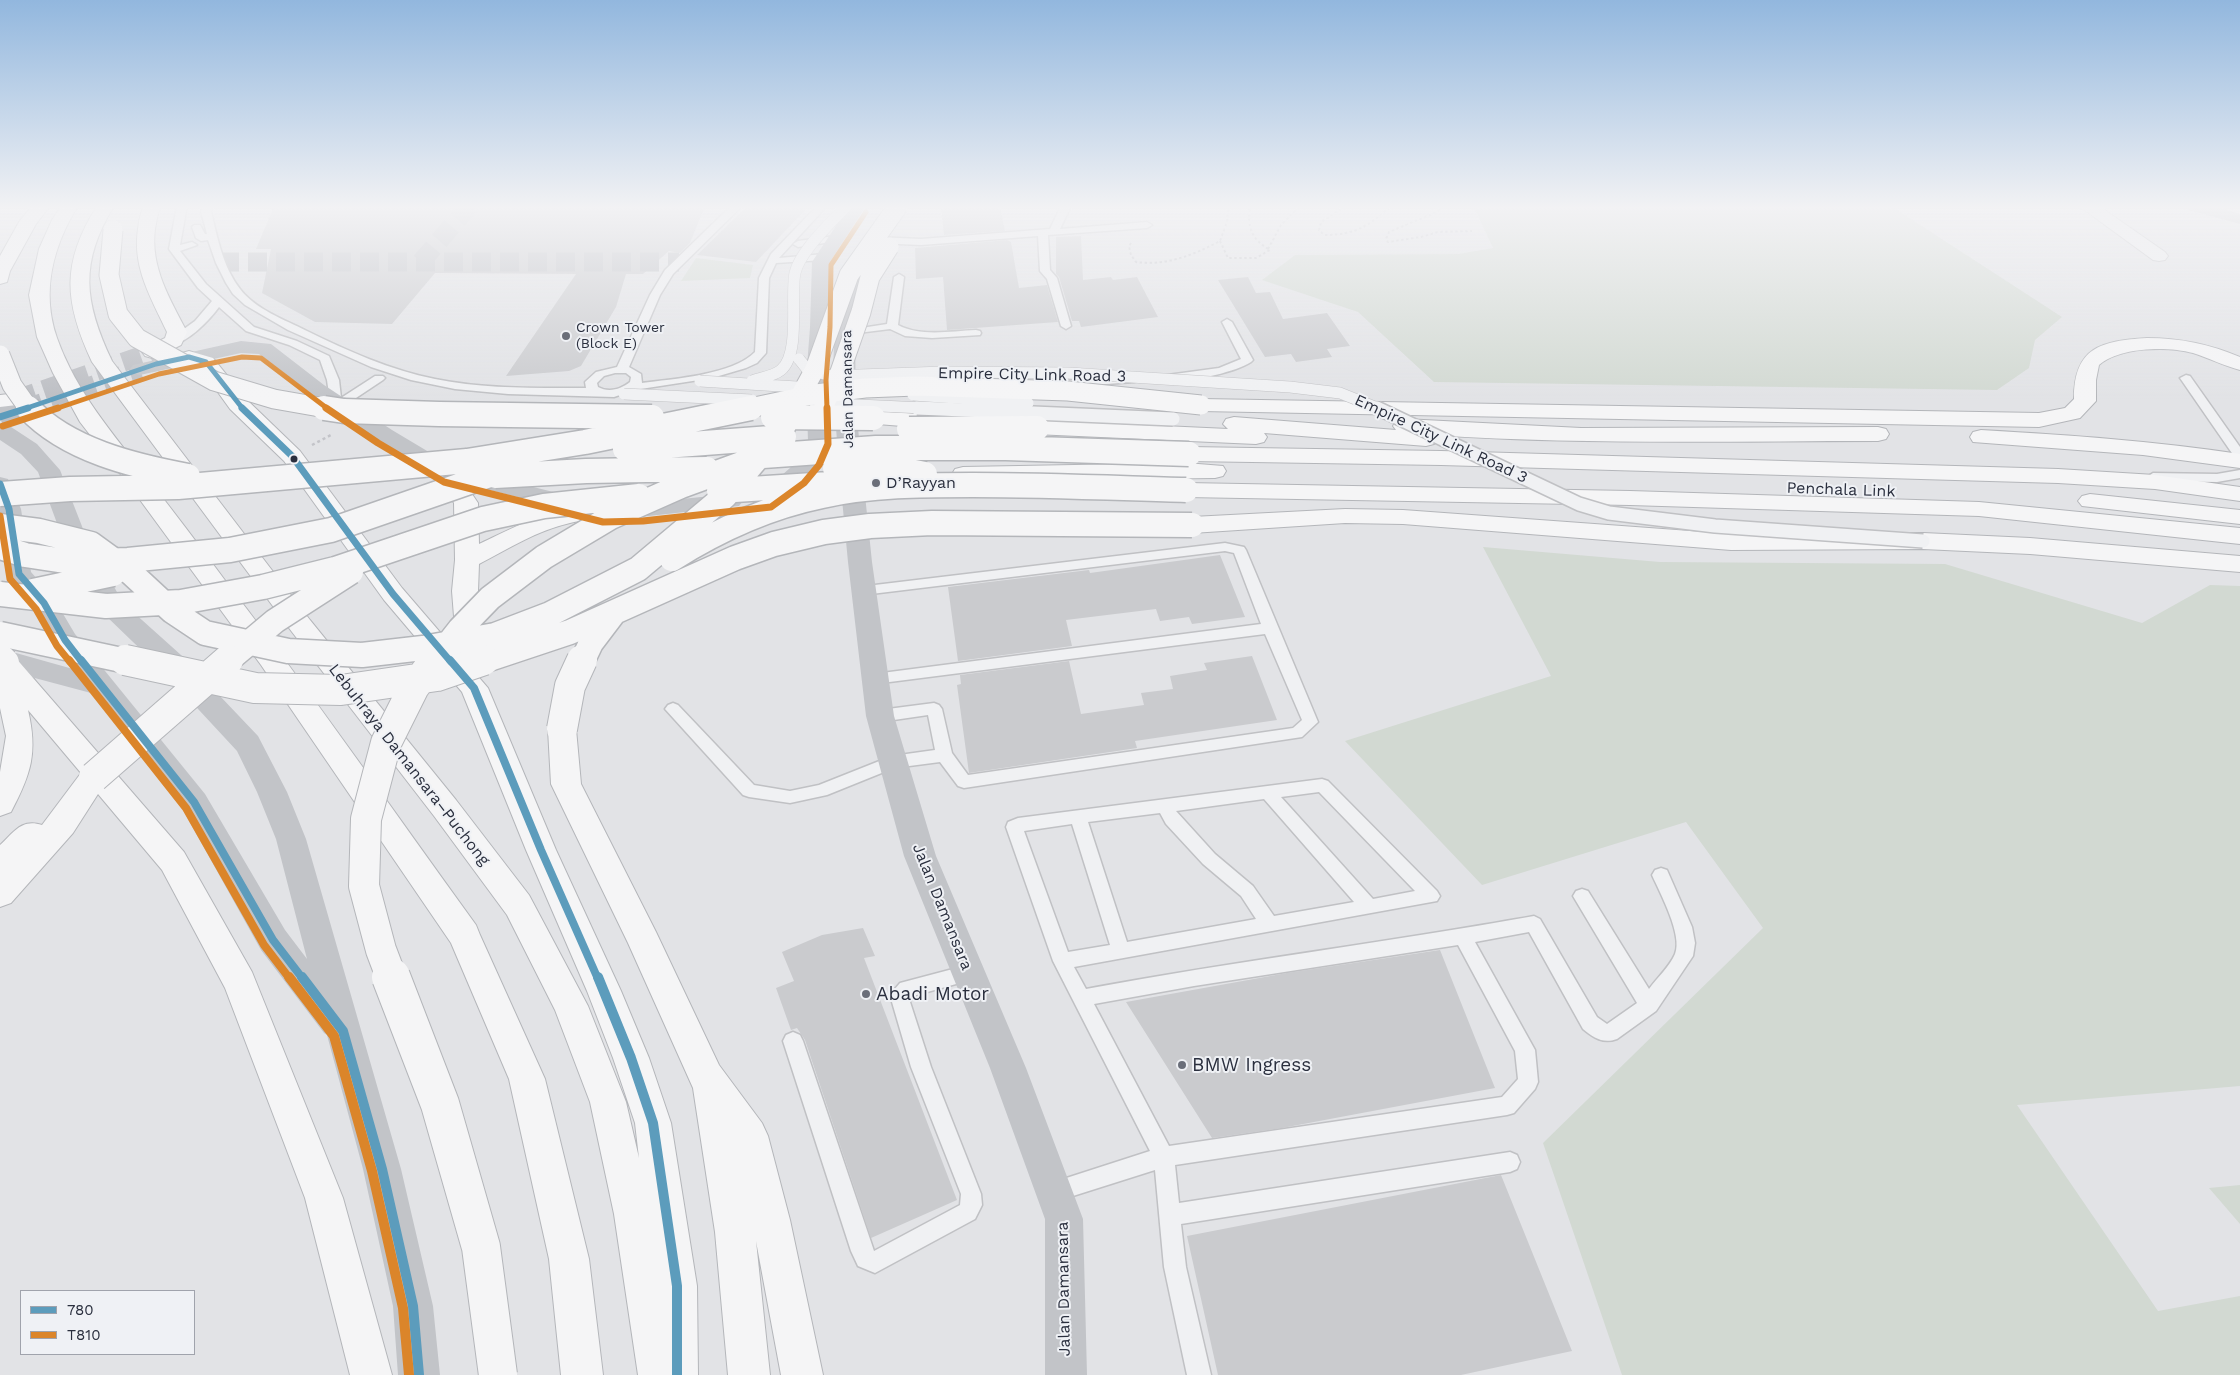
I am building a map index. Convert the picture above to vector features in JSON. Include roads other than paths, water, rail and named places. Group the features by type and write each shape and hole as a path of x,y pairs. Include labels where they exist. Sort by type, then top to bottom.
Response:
{"highway":[{"path":"44,270 39,295 47,337 63,373 90,422 140,484 270,658 464,935 527,1079 568,1259 582,1375"},
{"name":"Lebuhraya Damansara–Puchong","path":"80,270 80,303 85,324 102,362 301,626 445,808 518,905 571,1006 608,1102 633,1214 659,1375"},
{"path":"109,270 118,314 137,338 214,381 274,400 344,411 508,415 873,418 1037,428 1183,444 1281,474 1441,468"},
{"path":"149,270 150,277 177,332 182,349 206,362 238,404 292,456 393,594 474,688"},
{"path":"0,526 39,531 92,544 131,573 172,611 205,633 288,651 362,655 423,648 495,635 550,614 638,569 725,496 781,430 815,369 852,270"},
{"path":"570,632 664,575 750,502 814,427 840,372 861,312 870,277 875,270"},
{"path":"1201,405 2038,420 2072,413 2085,401 2085,376 2093,360 2114,348 2142,344 2183,345 2240,364"},
{"path":"0,355 6,376 31,412 86,447 164,472 238,483 336,485 586,471 889,467 925,474"},
{"path":"0,494 70,489 178,488 467,461 585,442 816,394 865,388 916,386 1068,391 1325,419 1452,430 1640,434 1923,434 2086,443 2186,452 2238,453"},
{"path":"0,600 41,588 331,530 520,464 573,455 646,447 886,429 1037,428"},
{"path":"0,594 106,606 181,602 263,588 378,556 483,519 544,506 645,495 880,481 1183,444 1300,439 1522,487 1630,498"},
{"path":"498,1375 481,1247 440,1104 381,950 364,886 366,819 386,744 414,687 460,629 490,598 544,558 611,517 681,486 763,456 876,448 1473,443 1701,466"},
{"name":"Penchala Link","path":"1441,468 1701,466 2064,476 2155,482 2240,494"},
{"name":"Penchala Link","path":"1441,468 2030,497 2140,505 2240,517"},
{"path":"446,472 466,503 467,560 465,591 474,688 541,850 604,991 631,1058 653,1123 677,1286 677,1375"},
{"path":"749,1375 732,1204 723,1146 706,1077 644,942 566,784 562,729 570,686 591,643 620,606 643,582 701,541 737,523 800,500 858,490 924,485 1630,498 1979,509 2240,536"},
{"path":"1979,509 2065,528 2240,548"},
{"path":"467,560 540,524 570,515 604,512"},
{"path":"1,655 255,688 341,690 437,676 570,632 668,590 735,558 774,544 824,532 870,526 932,524 1192,525 1346,516 1403,517 1648,538 1721,541 1923,540 2030,546 2240,564"},
{"path":"0,547 26,555 71,562 128,560 230,550"},
{"path":"0,864 177,703 275,621 378,556"},
{"path":"0,804 14,776 20,736 1,655"},
{"path":"1,655 173,861 240,983 324,1198 371,1375"},
{"path":"0,894 62,824 94,777"},
{"path":"706,1077 749,1136 771,1220 802,1375"}],"street":[{"name":"Jalan Damansara","path":"823,270 816,380 819,441 852,488"},
{"name":"Jalan Damansara","path":"859,270 845,333 845,409 863,590 880,716 920,856 1008,1068 1064,1219 1066,1375"},
{"path":"146,361 182,349 264,348 384,435 446,472 604,512 642,511 852,488"},
{"path":"0,430 29,449 48,470 73,534 113,608 171,662 248,744 272,792 291,839 382,1169 413,1306 420,1375"},
{"path":"769,497 796,477 810,459 819,441"},
{"path":"0,484 9,509 9,572 44,603 65,640 194,802 273,940 343,1031"},
{"path":"1,655 16,663 101,686"}],"lane":[{"path":"190,270 202,286 218,295 231,312 250,329 264,334 291,339 324,358 341,359"},
{"path":"224,270 238,294 287,326 380,367 454,386 508,390 596,392 726,386 759,380 781,370 788,358 792,340 796,270"},
{"path":"622,369 655,295 671,270"},
{"path":"626,391 736,368 752,361 760,353 764,278 768,270"},
{"path":"1045,270 1052,278 1066,326"},
{"path":"892,326 899,277"},
{"path":"182,349 210,313 218,295"},
{"path":"231,312 256,316"},
{"path":"845,409 941,402 978,393 1069,384 1164,378 1239,366 1247,360 1227,322"},
{"path":"845,333 892,326 905,333 932,335 976,332"},
{"path":"242,348 291,339"},
{"name":"Empire City Link Road 3","path":"792,340 799,358 807,369 831,376 944,372 1068,373 1290,387 1340,393 1372,405 1579,504 1609,513 1715,526 1923,540"},
{"path":"324,358 338,403 378,378"},
{"path":"596,392 590,386 594,378 607,371 622,369 634,372 637,376 636,384 626,391"},
{"path":"2186,378 2238,453"},
{"path":"700,381 1022,402 1183,444"},
{"path":"626,391 1183,444"},
{"path":"2064,476 2217,478 2240,474"},
{"path":"863,590 1225,547 1239,550 1310,722 1297,733 964,782 944,755 934,709 880,716"},
{"path":"874,679 1270,628"},
{"path":"673,709 749,791 790,797 821,791 892,762 944,755"},
{"path":"1062,961 1431,896 1322,785 1014,827 1062,961 1164,1157 1175,1267 1199,1375"},
{"path":"1267,792 1369,907"},
{"path":"1164,806 1172,819 1208,860 1247,891 1270,925"},
{"path":"1078,817 1121,951"},
{"path":"1082,998 1148,985 1463,938 1534,924 1590,1023 1600,1032 1610,1033 1649,1005 1684,956 1686,942 1683,927 1661,875"},
{"path":"1582,896 1649,1005"},
{"path":"1054,1192 1164,1157 1507,1106 1528,1082 1525,1050 1463,938"},
{"path":"793,1041 862,1251 866,1258 875,1262 968,1212 971,1205 971,1194 921,1066 901,1002 901,996 907,989 968,973"},
{"path":"1170,1214 1510,1162"}],"tunnel":[{"path":"17,399 152,352"},
{"path":"24,409 140,369"},
{"path":"0,417 28,408"}],"place":[{"name":"Crown Tower (Block E)","path":"566,336"},
{"name":"D’Rayyan","path":"876,483"},
{"name":"Abadi Motor","path":"866,994"},
{"name":"BMW Ingress","path":"1182,1065"}]}
